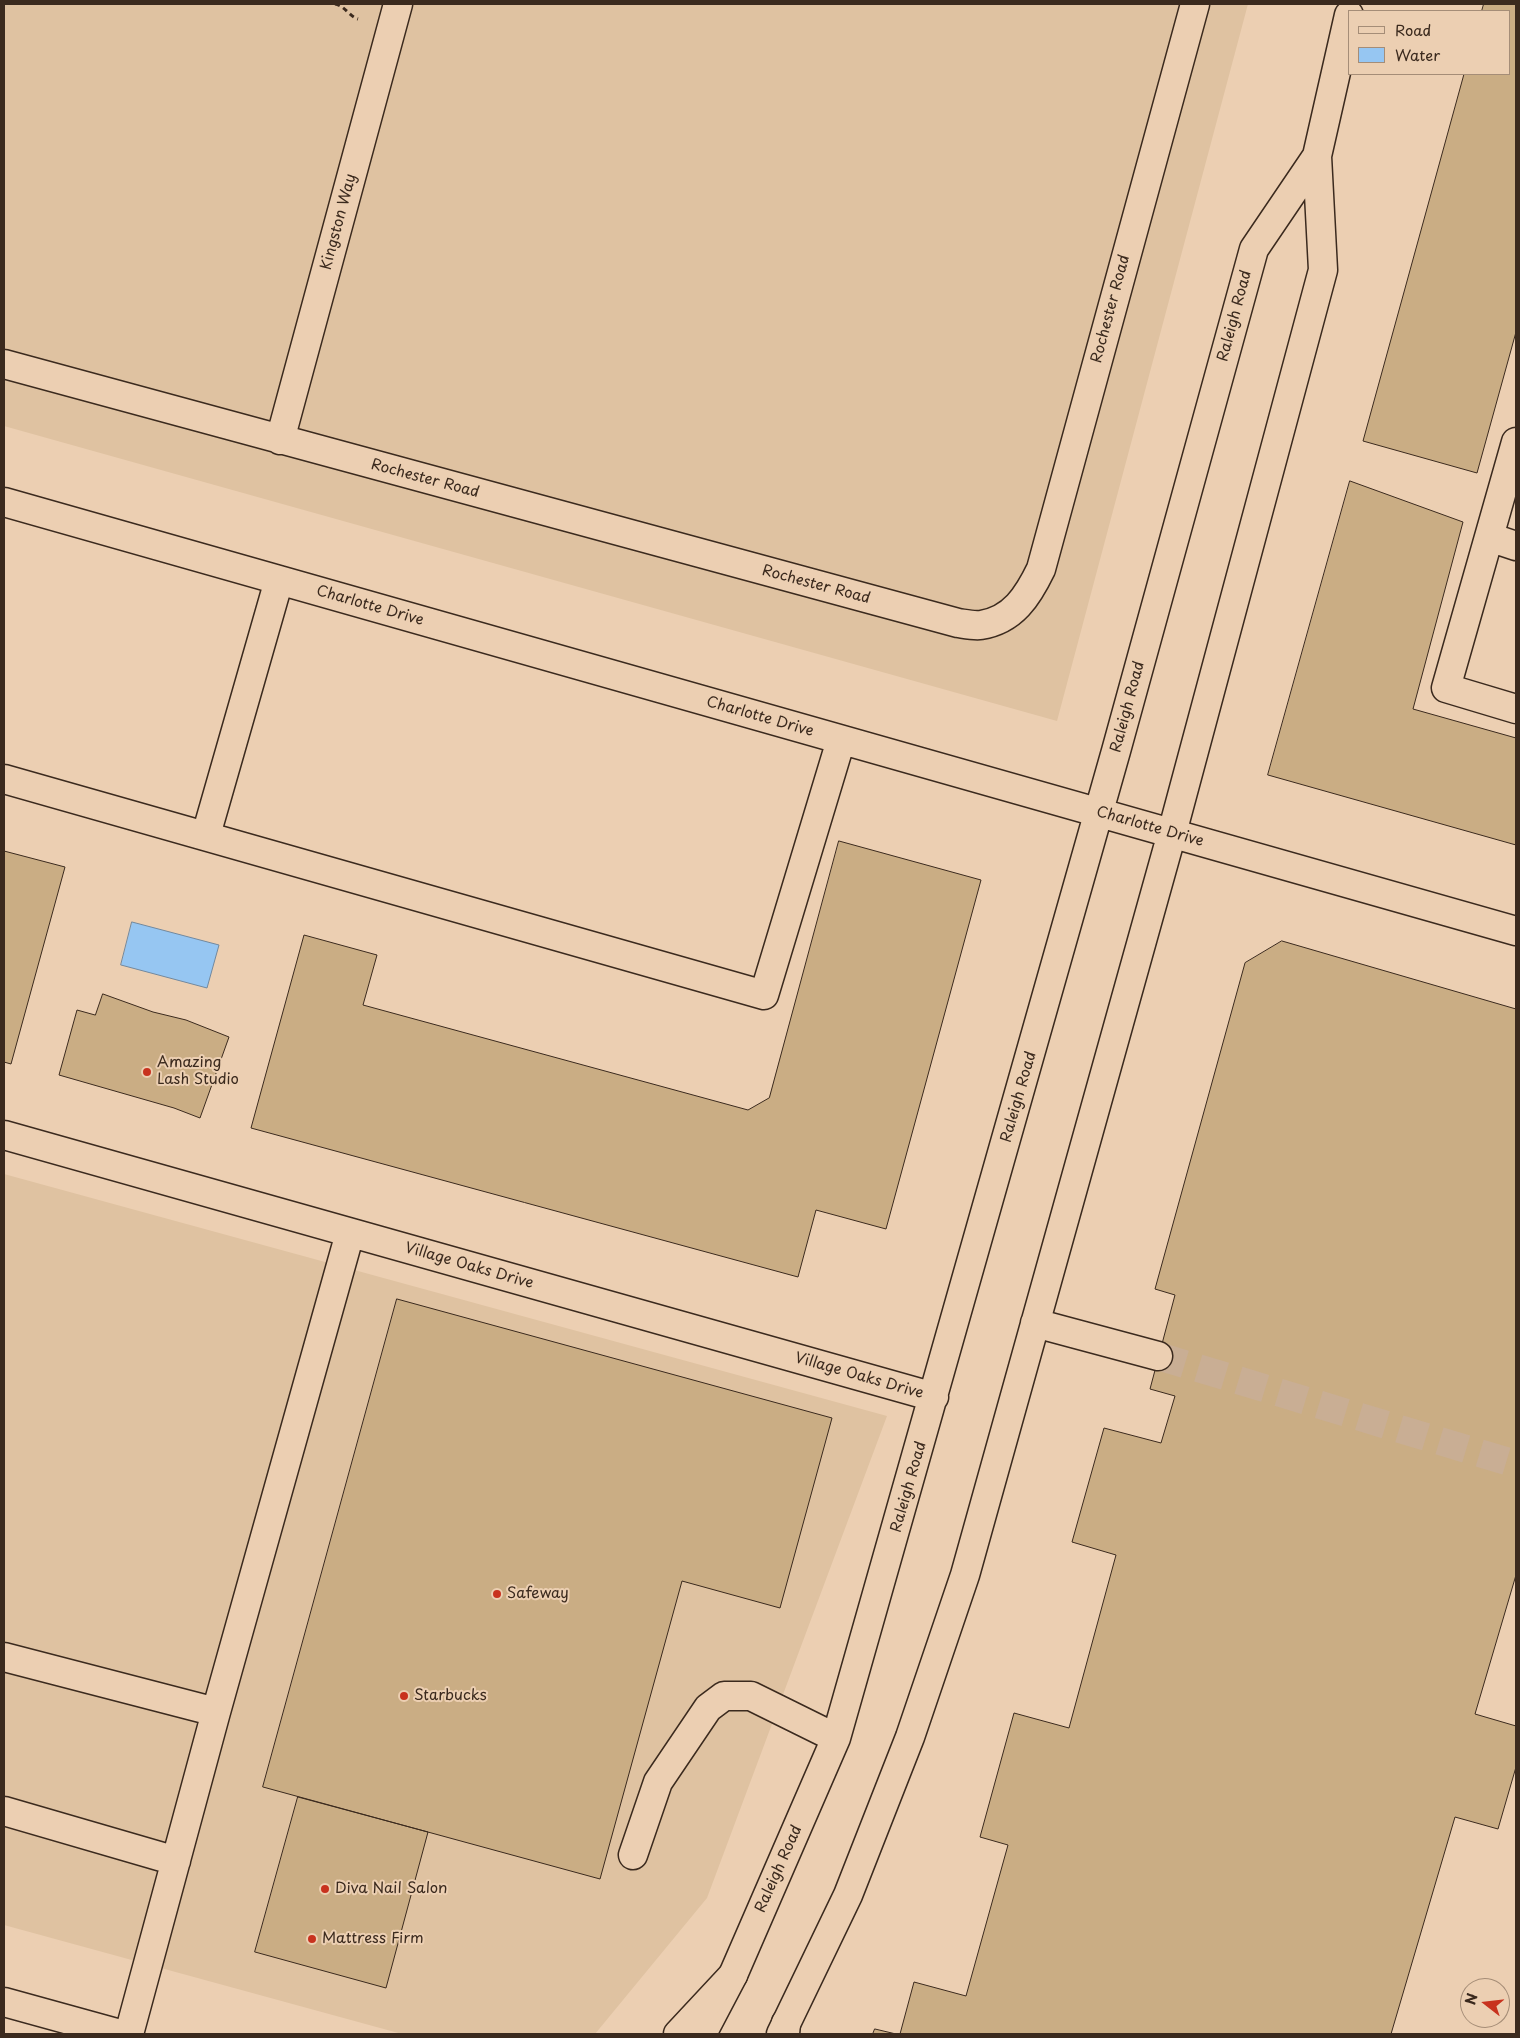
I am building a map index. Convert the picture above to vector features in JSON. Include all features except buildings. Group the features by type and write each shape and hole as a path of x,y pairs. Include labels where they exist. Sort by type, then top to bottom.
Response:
{"street":[{"name":"Kingston Way","path":"280,440 398,4"},
{"name":"Rochester Road","path":"4,364 958,623 980,625 1005,618 1027,596 1041,569 1195,4"},
{"name":"Raleigh Road","path":"784,2031 848,1895 910,1737 965,1575 1172,833 1323,270 1318,156 1348,20"},
{"name":"Raleigh Road","path":"702,2034 732,1975 836,1738 934,1397 1254,249 1318,156"},
{"path":"1516,442 1446,688 1516,709"},
{"name":"Charlotte Drive","path":"4,502 1516,931"},
{"path":"1489,537 1516,546"},
{"path":"206,836 279,580"},
{"path":"4,778 764,995 842,740"},
{"name":"Village Oaks Drive","path":"4,1135 934,1397"},
{"path":"129,2034 216,1712 350,1233"},
{"path":"1035,1323 1158,1356"},
{"path":"4,1657 216,1712"},
{"path":"633,1855 658,1782 708,1708 724,1696 751,1696 836,1738"},
{"path":"4,1812 176,1861"},
{"path":"678,2034 732,1975"},
{"path":"4,2002 120,2034"}],"path":[{"path":"335,4 342,6 352,17 360,19"}],"shaded area":[{"path":"4,4 1248,4 1057,721 4,426"},
{"path":"4,1174 887,1416 707,1898 595,2034 402,2034 4,1925"}],"water":[{"path":"132,922 219,945 207,988 121,965"}],"tunnel":[{"path":"1158,1356 1516,1464"}],"place":[{"name":"Amazing Lash Studio","path":"147,1072"},
{"name":"Safeway","path":"497,1594"},
{"name":"Starbucks","path":"404,1696"},
{"name":"Diva Nail Salon","path":"325,1889"},
{"name":"Mattress Firm","path":"312,1939"}]}
